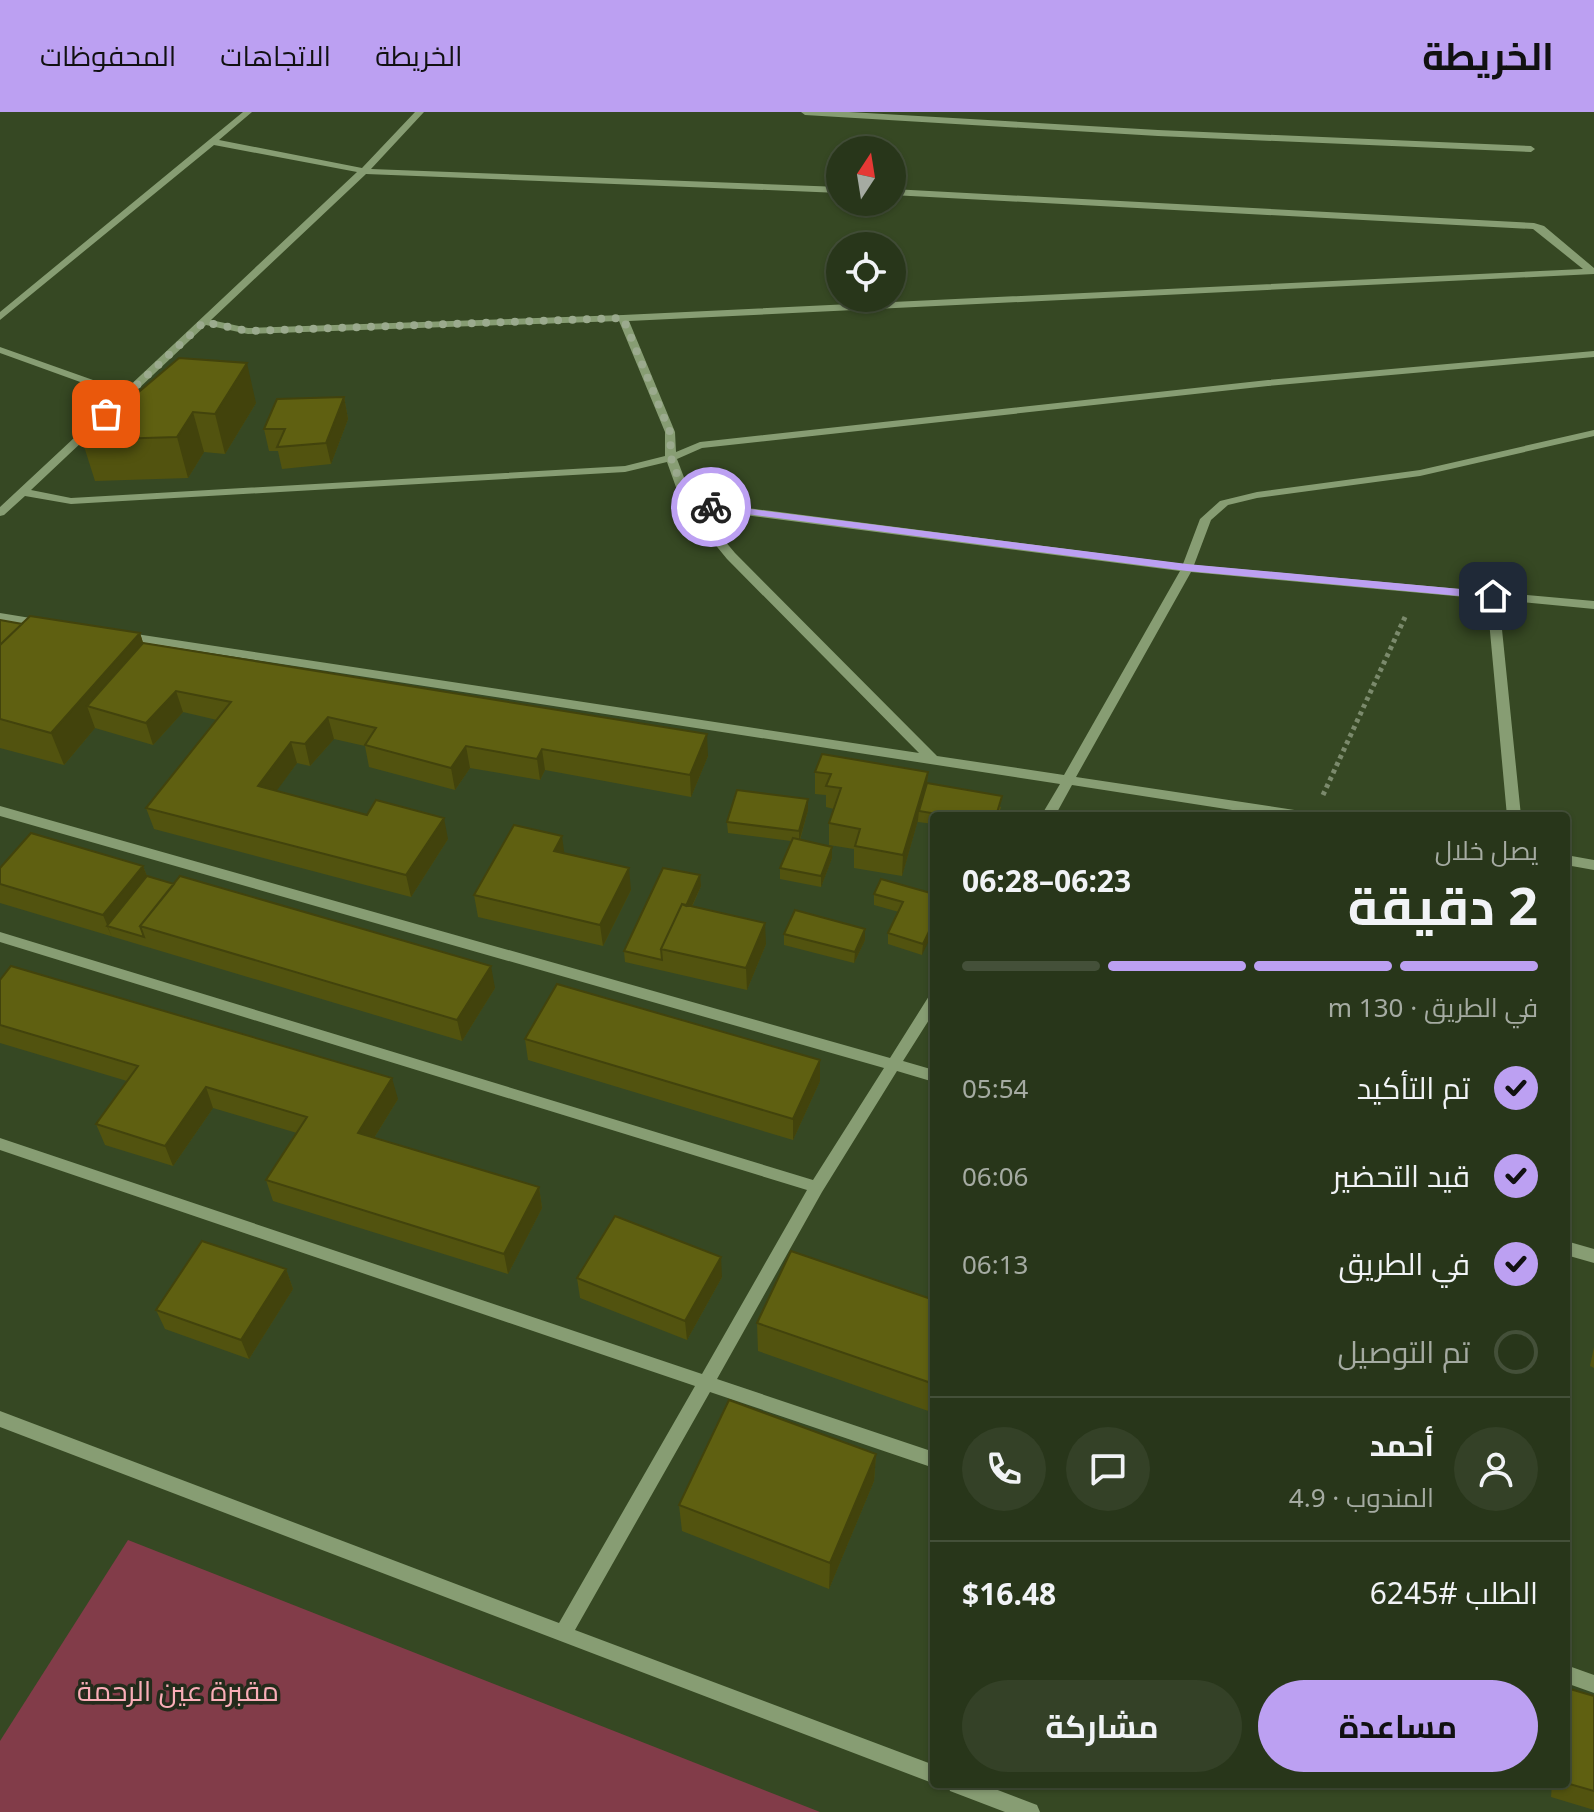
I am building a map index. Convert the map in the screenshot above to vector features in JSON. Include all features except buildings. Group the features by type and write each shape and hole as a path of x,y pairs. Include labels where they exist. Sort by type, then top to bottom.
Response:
{"street":[{"path":"0,317 248,112"},
{"path":"0,513 364,171 420,112"},
{"path":"805,112 1158,133 1531,149"},
{"path":"213,142 364,171 826,189"},
{"path":"906,193 1534,226 1541,228 1593,271"},
{"path":"204,322 248,331 623,318 1593,271"},
{"path":"623,318 670,432 671,458 688,504 731,556 934,761"},
{"path":"0,350 127,395"},
{"path":"23,492 71,501 625,469 671,458 700,445 716,443 1268,383 1594,354"},
{"path":"1051,812 1187,568 1206,519 1224,503 1257,495 1420,473 1594,433"},
{"path":"688,504 1187,568 1594,605"},
{"path":"1493,596 1514,812"},
{"path":"0,617 62,627"},
{"path":"109,634 1275,812"},
{"path":"0,811 930,1075"},
{"path":"1570,861 1594,865"},
{"path":"0,937 817,1187"},
{"path":"563,1634 817,1187 930,1006"},
{"path":"0,1144 930,1459"},
{"path":"1570,1249 1594,1256"},
{"path":"0,1419 930,1773"},
{"path":"1570,1675 1594,1684"},
{"path":"967,1788 1030,1812"}],"path":[{"path":"1320,802 1418,589"}],"green space":[{"name":"مقبرة عين الرحمة","path":"128,1540 820,1812 0,1812 0,1741"}],"way so far":[{"path":"106,414 204,322 248,331 623,318 670,432 671,458 688,504 711,507"}],"route":[{"path":"711,507 1187,568 1493,596"}]}
